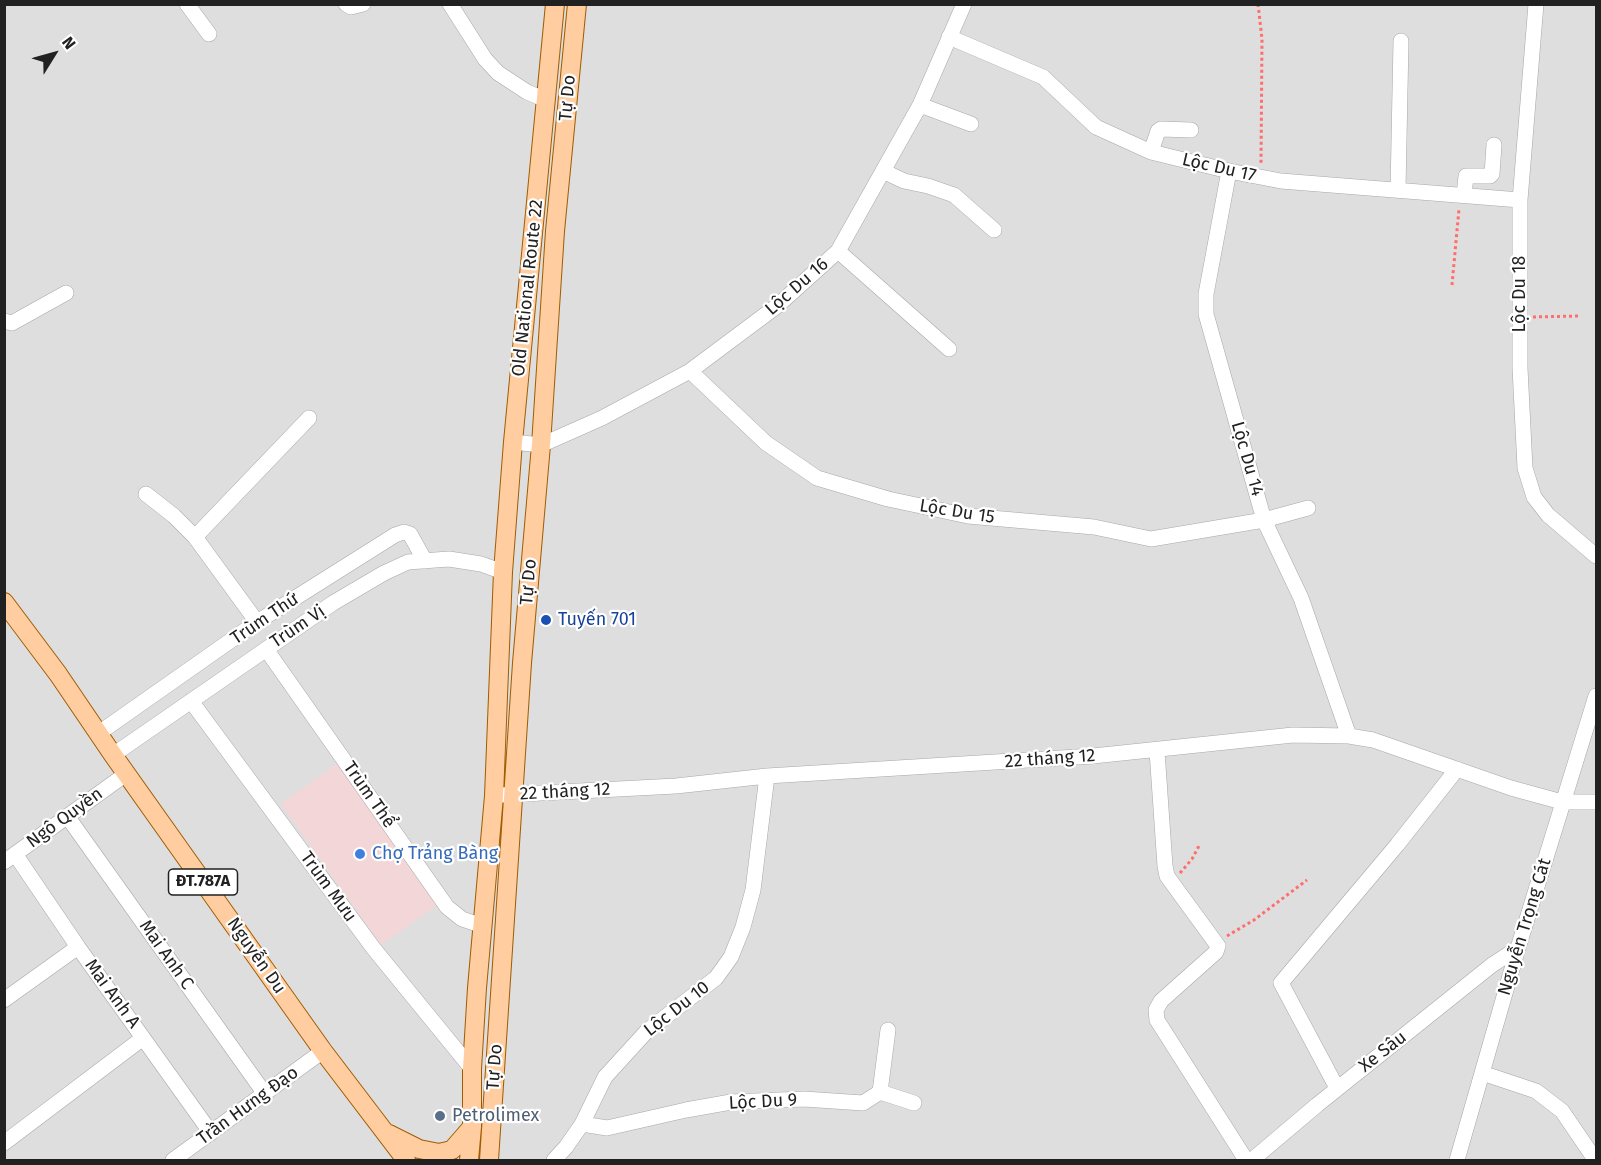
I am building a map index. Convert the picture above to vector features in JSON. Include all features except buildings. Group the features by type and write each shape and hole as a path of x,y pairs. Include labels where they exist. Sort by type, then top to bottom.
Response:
{"main road":[{"name":"Old National Route 22","path":"503,572 513,442 555,4"},
{"name":"Tự Do","path":"489,1161 522,663 541,445 555,231 577,4"},
{"name":"Tự Do","path":"469,1161 472,1127 472,1069 494,796 503,572"},
{"name":"Nguyễn Du","path":"4,602 323,1051 406,1161"},
{"path":"386,1133 419,1149 439,1153 452,1150 472,1127"}],"street":[{"path":"187,4 209,34"},
{"path":"346,4 351,7 363,4"},
{"path":"450,4 485,59 498,73 527,92 546,100"},
{"name":"Lộc Du 16","path":"513,442 541,445 602,418 690,371 777,306 838,251 920,105 964,4"},
{"name":"Lộc Du 18","path":"1536,4 1520,200 1520,368 1525,468 1534,497 1548,515 1596,556"},
{"name":"Lộc Du 17","path":"950,37 1043,77 1096,127 1151,152 1261,178 1520,200"},
{"path":"1398,190 1401,42"},
{"path":"920,105 971,124"},
{"path":"1151,152 1158,131 1161,129 1191,130"},
{"path":"1462,195 1466,176 1490,176 1492,174 1494,145"},
{"path":"883,171 904,181 954,195 994,230"},
{"name":"Lộc Du 14","path":"1229,171 1206,294 1206,314 1264,520 1301,598 1349,736"},
{"path":"838,251 949,349"},
{"path":"4,321 12,323 66,293"},
{"name":"Lộc Du 15","path":"690,371 766,443 818,478 888,499 968,516 1094,527 1151,539 1264,520 1308,508"},
{"path":"195,537 309,418"},
{"path":"146,495 174,516 195,537 257,622"},
{"name":"Trùm Thứ","path":"99,733 257,622 396,535 404,532 410,534 425,561"},
{"name":"Trùm Vị","path":"113,755 333,603 384,573 408,562 449,560 482,564 503,572"},
{"name":"Trùm Thể","path":"266,649 447,907 462,919 483,926"},
{"name":"Nguyễn Trọng Cát","path":"1457,1161 1518,948 1596,696"},
{"name":"Trùm Mưu","path":"192,700 374,949 472,1069"},
{"name":"22 tháng 12","path":"494,796 676,786 767,776 850,773 1157,751 1293,735 1349,736 1373,740 1511,788 1562,801 1596,802"},
{"path":"1157,751 1165,866 1171,883 1218,946 1216,952 1161,1001 1156,1010 1157,1020 1255,1159"},
{"path":"1338,1088 1281,983 1397,845 1457,769"},
{"name":"Ngô Quyền","path":"10,858 126,774"},
{"name":"Lộc Du 10","path":"554,1161 582,1124 605,1077 647,1031 716,978 731,957 743,927 753,890 767,776"},
{"name":"Mai Anh C","path":"67,816 265,1094"},
{"name":"Mai Anh A","path":"10,858 78,947 211,1133"},
{"path":"4,1000 78,947"},
{"name":"Xe Sâu","path":"1255,1159 1338,1088 1492,965 1518,948"},
{"path":"888,1030 880,1092 914,1103"},
{"path":"4,1143 143,1038"},
{"name":"Trần Hưng Đạo","path":"173,1161 323,1051"},
{"path":"1482,1072 1536,1091 1562,1111 1592,1155 1596,1156"},
{"name":"Lộc Du 9","path":"582,1124 608,1128 731,1102 804,1100 863,1103 880,1092"}],"path":[{"path":"1258,4 1262,39 1261,178"},
{"path":"1452,285 1462,195"},
{"path":"1520,318 1579,316"},
{"path":"1171,883 1186,867 1200,844"},
{"path":"1218,946 1239,927 1254,920 1307,880"}],"shaded area":[{"path":"5,5 1596,5 1596,1160 5,1160"},
{"name":"Chợ Trảng Bàng","path":"338,763 439,904 381,945 281,804"}],"place":[{"name":"Tuyến 701","path":"546,620"},
{"name":"Chợ Trảng Bàng","path":"360,854"},
{"name":"Petrolimex","path":"440,1116"}]}
